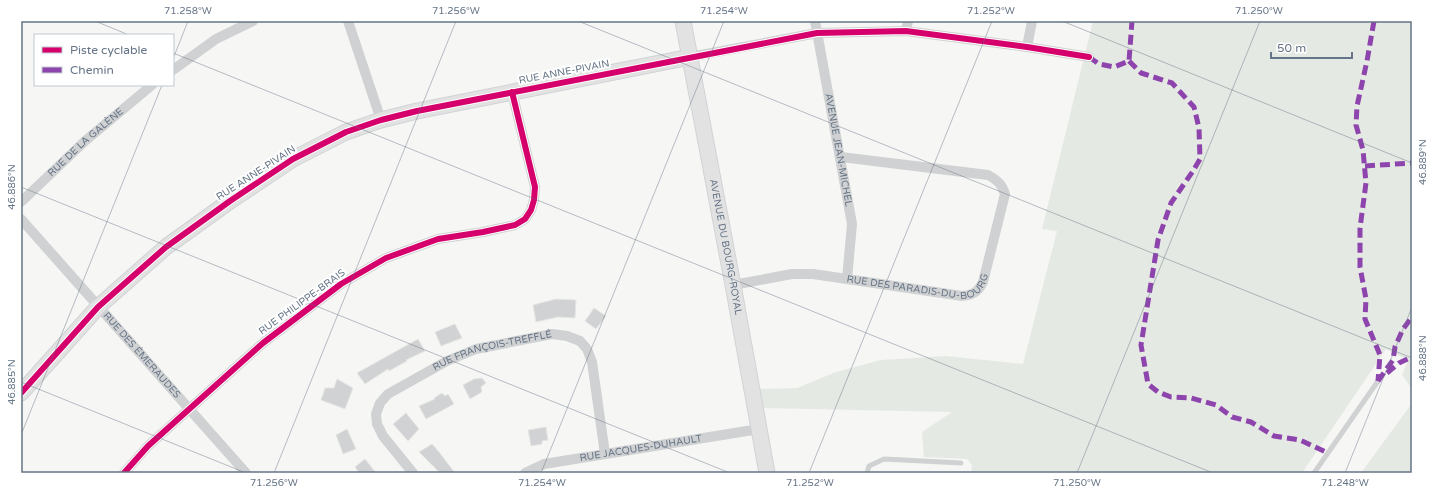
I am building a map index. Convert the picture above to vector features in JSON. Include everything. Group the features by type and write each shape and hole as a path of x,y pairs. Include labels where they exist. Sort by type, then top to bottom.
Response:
{"street":[{"path":"174,69 216,39 253,21"},
{"path":"348,21 381,120"},
{"name":"AVENUE DU BOURG-ROYAL","path":"683,21 767,473"},
{"name":"AVENUE JEAN-MICHEL","path":"815,21 852,224 847,279"},
{"path":"1027,47 1032,21"},
{"name":"RUE ANNE-PIVAIN","path":"21,393 98,307 166,247 236,197 293,159 346,132 381,120 417,111 512,92 817,33 907,26 1089,57"},
{"name":"RUE DE LA GALÈNE","path":"21,202 86,141 151,86"},
{"name":"RUE PHILIPPE-BRAIS","path":"124,473 148,446 263,342 341,284 386,258 438,239 484,232 515,225 525,219 531,210 534,200 534,187 512,92"},
{"name":"RUE DES PARADIS-DU-BOURG","path":"733,285 792,274 813,274 962,296 970,296 979,291 983,282 1004,194 1003,187 998,180 988,175 841,157"},
{"name":"RUE DES ÉMERAUDES","path":"21,219 246,473"},
{"name":"RUE FRANÇOIS-TREFFLÉ","path":"413,473 383,436 377,424 376,414 380,404 388,394 447,361 476,349 552,334 573,338 580,341 587,349 592,362 605,454"},
{"name":"RUE JACQUES-DUHAULT","path":"525,473 544,464 759,429"}],"lane":[{"path":"1314,473 1378,381"},
{"path":"867,473 869,466 884,459 961,463"}],"shaded area":[{"path":"1093,21 1412,21 1412,389 1402,375 1408,360 1386,349 1302,473 971,473 972,465 967,459 924,457 922,432 952,412 759,408 759,389 797,388 836,372 881,360 946,356 1023,364 1057,231 1042,229"},
{"path":"1412,403 1412,473 1361,473"}],"building":[{"path":"556,299 576,300 575,318 558,317 536,322 533,305"},
{"path":"594,308 606,316 596,329 585,321"},
{"path":"455,324 462,338 441,346 435,332"},
{"path":"418,339 425,351 406,360 407,361 389,371 388,369 365,384 357,373"},
{"path":"482,378 486,383 481,387 482,392 470,399 463,385 474,379"},
{"path":"337,379 353,388 345,409 321,400 325,388 334,388"},
{"path":"442,393 445,396 448,394 454,404 426,419 419,406 435,399 434,398"},
{"path":"406,413 419,429 408,441 393,424"},
{"path":"546,427 548,440 542,441 542,444 531,446 528,430"},
{"path":"347,429 356,449 343,454 336,435"},
{"path":"432,444 455,473 440,473 419,452"},
{"path":"365,459 376,473 359,473 355,467"}],"marked path":[{"path":"1089,57 1099,64 1114,67 1129,61 1132,21"},
{"path":"1374,21 1357,106 1356,125 1363,150 1366,183 1360,228 1360,267 1366,299 1365,319 1380,355 1378,381"},
{"path":"1129,61 1141,73 1172,83 1194,107 1199,128 1200,159 1171,203 1158,240 1141,345 1148,384 1158,392 1171,397 1191,398 1216,405 1232,417 1251,422 1274,436 1300,440 1328,453"},
{"path":"1365,166 1412,163"},
{"path":"1378,381 1393,360 1395,347 1403,329 1412,317"},
{"path":"1387,373 1399,363 1412,357"}],"cycle path":[{"path":"21,393 98,307 166,247 230,201 293,159 346,132 381,120 417,111 817,33 906,31 1089,57"},
{"path":"124,473 148,446 263,343 341,284 386,258 438,239 515,225 525,219 531,210 534,200 535,187 512,92"}]}
